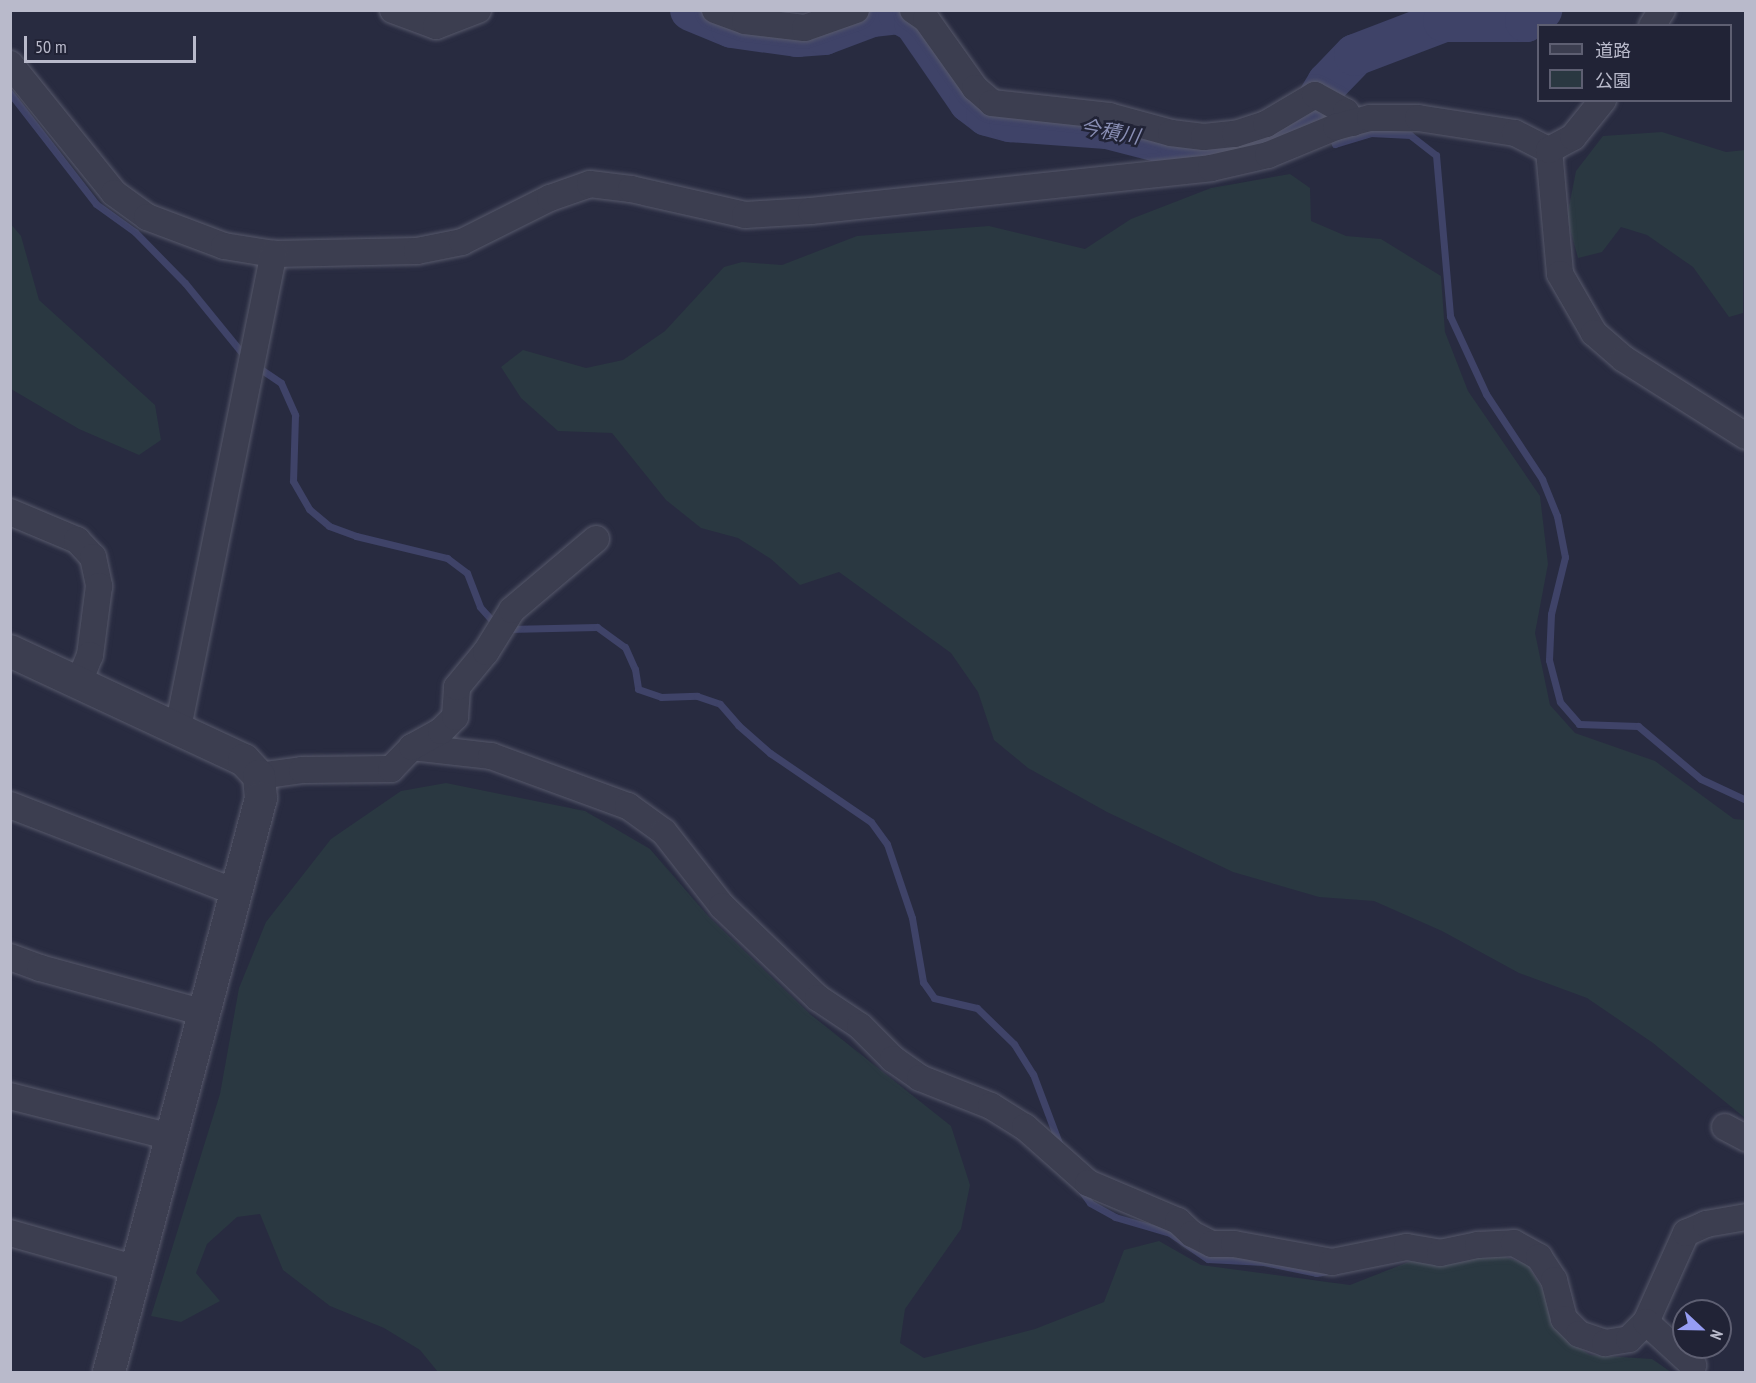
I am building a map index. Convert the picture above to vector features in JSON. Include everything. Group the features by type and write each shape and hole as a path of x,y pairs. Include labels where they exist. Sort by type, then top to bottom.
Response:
{"street":[{"path":"393,10 436,26 478,10"},
{"path":"715,10 745,21 805,28 856,10"},
{"path":"913,10 926,19 975,88 992,103 1109,116 1171,133 1204,137 1235,134 1266,123 1315,95 1346,112 1353,123"},
{"path":"1653,24 1662,10"},
{"path":"10,64 114,193 158,221 225,246 274,254 417,251 462,242 550,198 590,184 746,215 811,211 1211,168 1269,155 1370,118 1418,118 1515,133 1549,150"},
{"path":"1549,150 1573,137 1601,102"},
{"path":"1549,150 1560,274 1587,324 1624,359 1746,436"},
{"path":"178,728 274,254"},
{"path":"10,512 77,540 93,557 99,586 90,655 80,682"},
{"path":"259,776 302,770 391,769 412,747 441,731 455,717 457,687 486,652 512,610 596,539"},
{"path":"10,651 244,760 259,776 261,798 109,1372"},
{"path":"412,747 490,756 628,806 664,832 722,906 818,998 860,1026 893,1059 920,1078 991,1106 1025,1127 1088,1183 1178,1221 1192,1234 1212,1244 1234,1244 1332,1262 1407,1247 1440,1253 1514,1243 1539,1257 1554,1280 1564,1319 1579,1334 1605,1343 1629,1339 1646,1322 1686,1233 1706,1224 1746,1217"},
{"path":"10,805 235,892"},
{"path":"10,957 40,968 204,1013"},
{"path":"10,1096 171,1137"},
{"path":"10,1233 136,1269"},
{"path":"1646,1322 1693,1365"}],"green space":[{"path":"1662,132 1726,152 1745,150 1743,313 1729,317 1693,267 1647,235 1621,227 1602,252 1578,258 1567,217 1576,171 1603,136"},
{"path":"1290,174 1310,188 1311,221 1346,236 1381,239 1441,276 1445,332 1468,391 1540,496 1548,564 1535,633 1550,705 1575,733 1655,761 1734,819 1745,820 1745,1118 1653,1043 1587,998 1519,973 1442,931 1374,901 1319,897 1233,872 1107,812 1028,768 994,740 978,692 951,653 839,572 800,585 771,559 738,538 701,528 666,500 612,433 558,431 521,398 501,367 523,350 586,368 623,360 665,331 724,267 742,262 782,265 857,236 989,226 1085,249 1131,219 1211,188"},
{"path":"10,223 21,236 39,300 155,405 161,440 139,455 79,429 11,389"},
{"path":"446,783 585,811 650,849 709,917 810,1014 951,1126 970,1185 961,1229 905,1309 900,1343 924,1358 1035,1329 1104,1302 1124,1250 1159,1241 1201,1265 1350,1285 1411,1261 1449,1261 1496,1254 1527,1264 1548,1298 1563,1337 1590,1355 1652,1359 1671,1372 438,1372 420,1350 384,1328 330,1306 283,1270 260,1214 237,1217 207,1244 196,1273 220,1301 181,1322 151,1316 220,1094 239,988 266,922 331,839 401,791"}],"waterway":[{"name":"今積川","path":"691,10 732,27 797,36 824,34 872,16 899,13 915,22 970,102 987,115 1010,121 1107,128 1181,147 1219,147 1276,132 1310,113 1328,83 1355,55 1444,21 1526,21 1541,10"},
{"path":"10,93 96,204 135,232 185,283 247,359"},
{"path":"1310,113 1324,114 1335,144 1371,133 1410,135 1436,155 1450,316 1486,394 1542,479 1557,516 1565,557 1551,614 1549,660 1560,702 1579,724 1638,726 1701,779 1746,800"},
{"path":"256,366 281,383 295,415 293,481 309,509 329,526 356,536 447,558 467,573 480,607 497,626"},
{"path":"508,629 597,627 625,647 635,669 638,689 661,697 697,696 720,704 738,725 770,753 871,822 887,844 912,918 923,982 934,998 977,1008 1014,1044 1033,1074 1060,1146"},
{"path":"1080,1189 1090,1203 1115,1217 1170,1233 1208,1259 1264,1262 1316,1273 1328,1271"}]}
